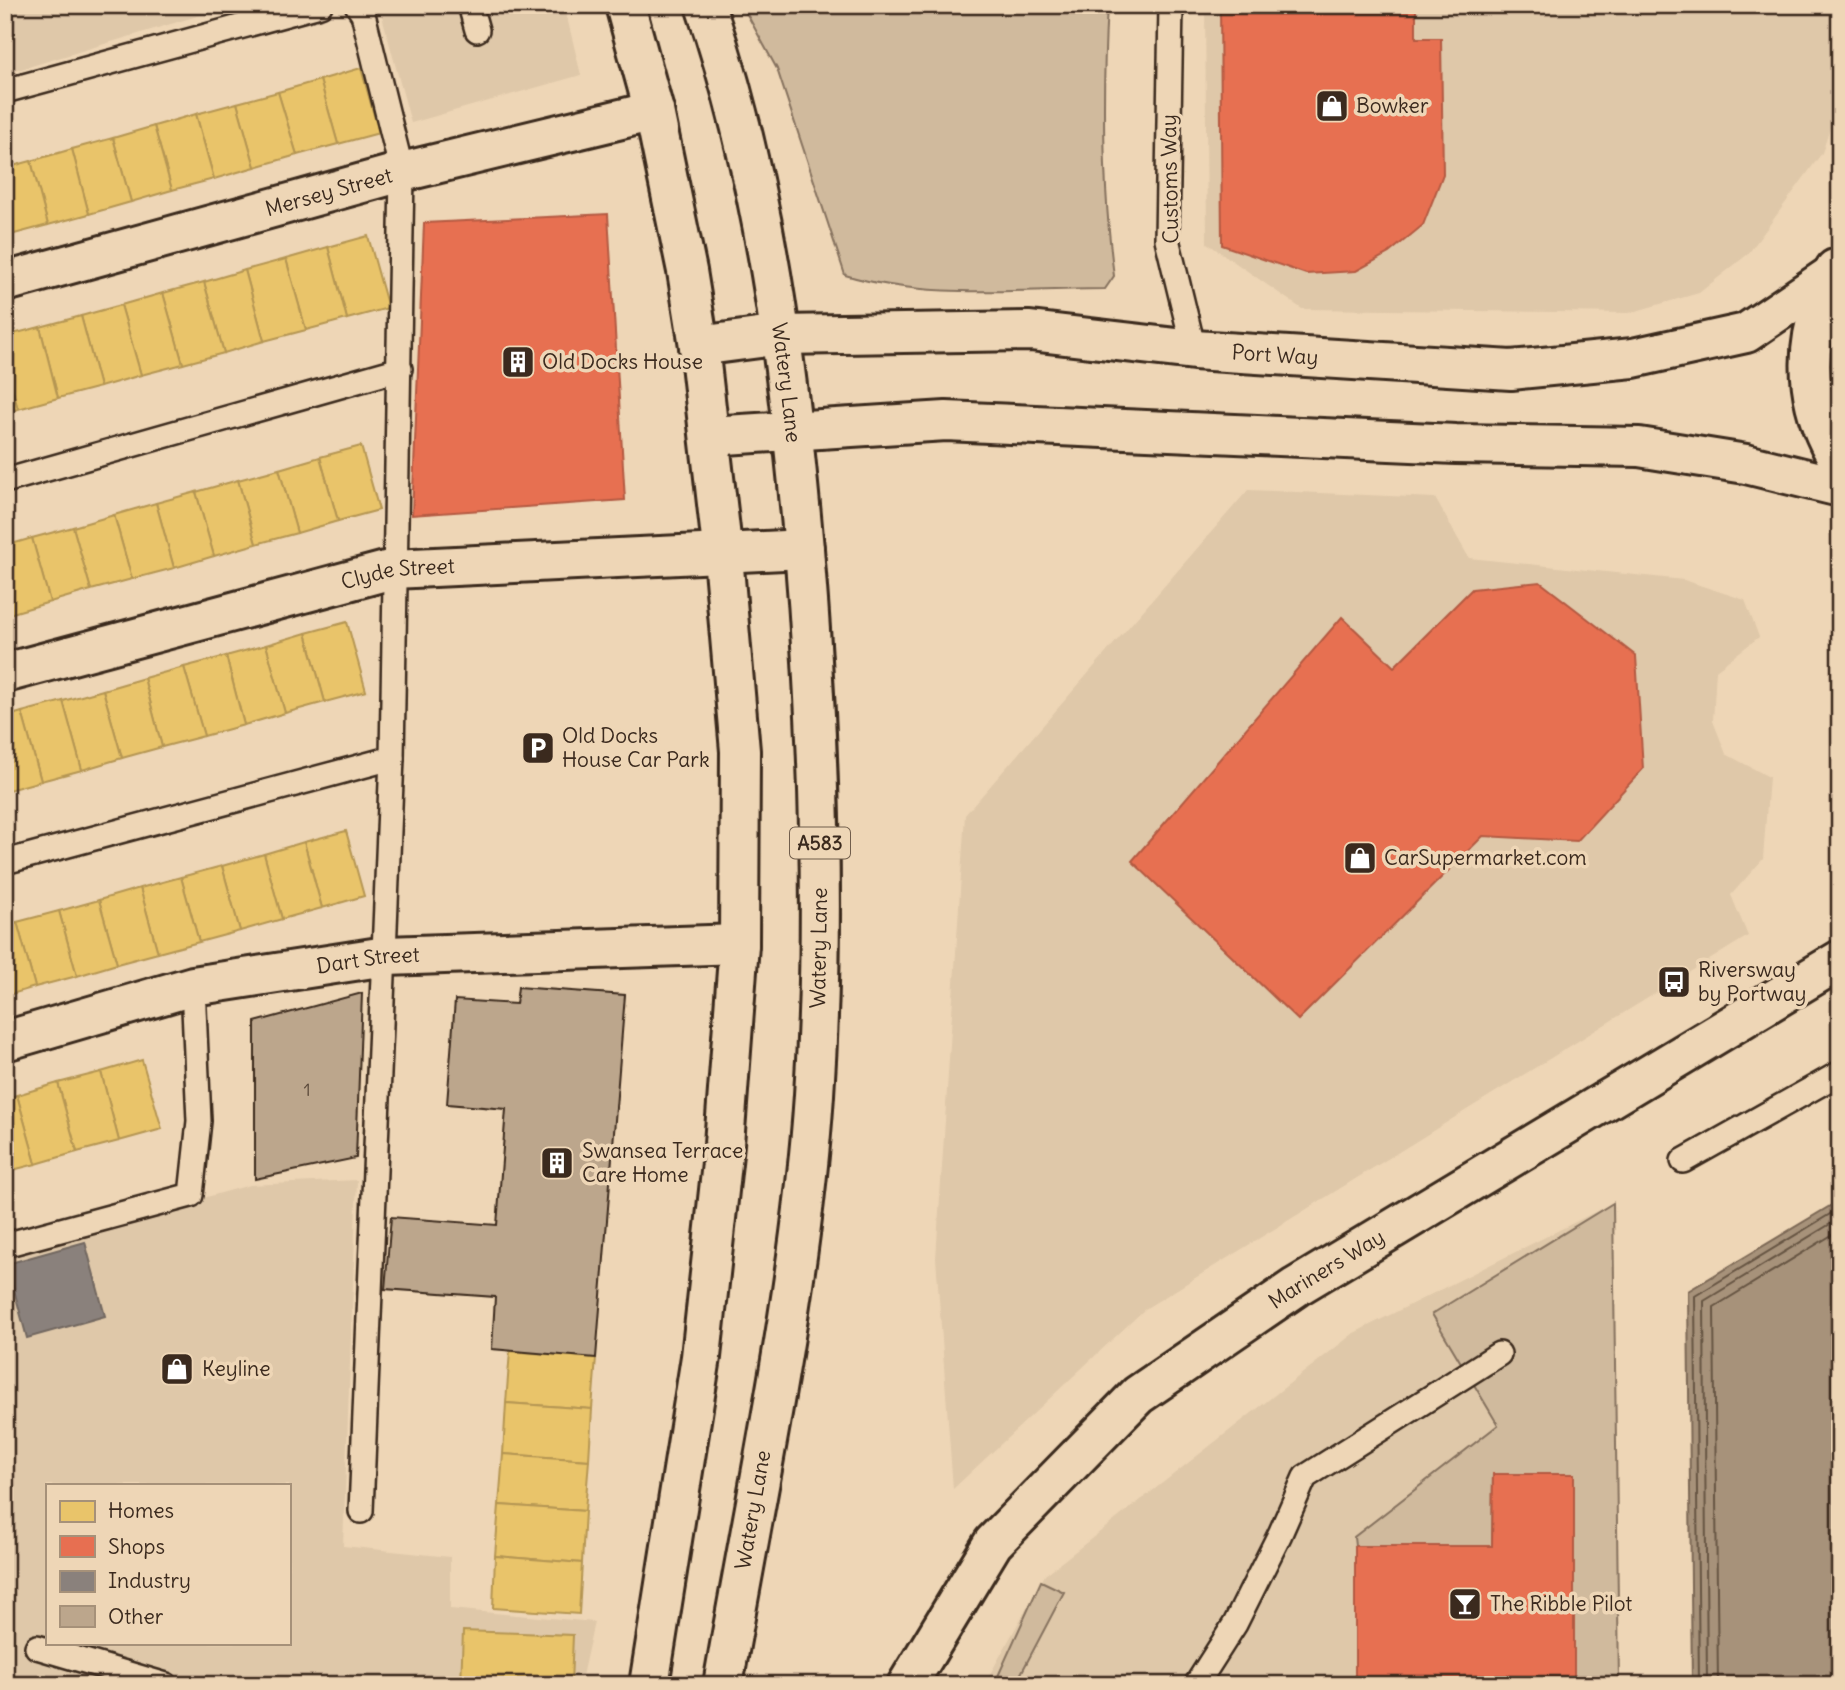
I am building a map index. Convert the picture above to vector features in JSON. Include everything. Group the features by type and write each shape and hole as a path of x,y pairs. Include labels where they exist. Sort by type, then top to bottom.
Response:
{"main road":[{"path":"625,5 654,111 687,271 699,346 723,555 740,751 739,944 724,1144 701,1357 649,1685"},
{"name":"Watery Lane","path":"705,5 755,180 794,429 815,681 822,914 814,1098 793,1280 723,1685"},
{"name":"Mersey Street","path":"5,282 402,172 654,111"},
{"path":"1835,269 1811,334 1810,387 1824,437 1840,462"},
{"name":"Port Way","path":"699,346 781,335 1030,331 1194,350 1511,370 1633,358 1746,333 1835,269"},
{"path":"710,436 946,421 1456,444 1639,447 1746,464 1840,487"},
{"name":"Clyde Street","path":"5,673 393,569 804,549"},
{"name":"Dart Street","path":"5,1041 193,986 386,956 739,944"},
{"name":"Mariners Way","path":"907,1685 993,1543 1138,1395 1296,1287 1840,960"}],"lane":[{"path":"5,91 320,5"},
{"path":"357,5 363,14 402,172 386,956 361,1511"},
{"path":"470,5 477,30"},
{"name":"Customs Way","path":"1171,5 1167,239 1194,350"},
{"path":"5,481 400,369"},
{"path":"5,862 392,758"},
{"path":"5,1245 191,1195 199,1121 193,986"},
{"path":"1683,1161 1840,1073"},
{"path":"1196,1685 1235,1624 1280,1534 1304,1477 1499,1354"},
{"path":"37,1647 166,1685"}],"shaded area":[{"path":"5,5 234,5 5,74"},
{"path":"379,5 564,5 581,75 411,123"},
{"path":"742,5 1107,5 1104,141 1114,276 1105,289 941,290 877,283 845,275 777,69"},
{"path":"1205,5 1840,5 1840,97 1822,153 1748,254 1699,293 1629,313 1302,309 1207,243"},
{"name":"CarSupermarket.com","path":"1248,490 1435,498 1469,558 1684,580 1745,600 1759,637 1716,670 1713,721 1726,754 1769,777 1763,859 1731,895 1748,936 1145,1309 953,1489 936,1258 965,815"},
{"name":"Keyline","path":"357,1180 343,1546 450,1557 450,1609 594,1622 580,1685 5,1685 5,1253 250,1185"},
{"path":"1613,1203 1619,1685 984,1685 1045,1575 1354,1333"},
{"path":"1613,1203 1619,1685 1574,1685 1574,1474 1493,1474 1492,1546 1355,1546 1354,1537 1498,1425 1432,1314"},
{"path":"1041,1581 1064,1592 1015,1685 994,1685"}],"water":[{"path":"1840,1200 1840,1685 1692,1685 1688,1291"}],"building: Homes":[{"path":"361,68 379,133 338,144 320,80"},
{"path":"320,80 338,144 297,155 278,92"},
{"path":"278,92 297,155 255,167 237,103"},
{"path":"237,103 255,167 214,179 196,114"},
{"path":"196,114 214,179 172,190 154,126"},
{"path":"154,126 172,190 131,202 113,138"},
{"path":"113,138 131,202 89,214 72,149"},
{"path":"72,149 89,214 48,225 31,161"},
{"path":"31,161 48,225 7,236 5,168"},
{"path":"368,236 388,308 347,319 328,247"},
{"path":"328,247 347,319 306,330 286,259"},
{"path":"286,259 306,330 264,341 245,270"},
{"path":"245,270 264,341 224,353 204,282"},
{"path":"204,282 224,353 183,364 163,293"},
{"path":"163,293 183,364 141,375 121,305"},
{"path":"121,305 141,375 100,387 81,316"},
{"path":"81,316 100,387 58,398 40,327"},
{"path":"40,327 58,398 18,409 5,364 5,336"},
{"path":"5,364 18,409 5,413"},
{"path":"361,446 379,510 338,521 320,457"},
{"path":"320,457 338,521 297,533 279,469"},
{"path":"279,469 297,533 256,544 238,480"},
{"path":"238,480 256,544 214,556 196,492"},
{"path":"196,492 214,556 174,568 156,503"},
{"path":"156,503 174,568 132,579 114,515"},
{"path":"114,515 132,579 91,590 73,527"},
{"path":"73,527 91,590 50,602 32,538"},
{"path":"32,538 50,602 9,614 5,600 5,546"},
{"path":"347,622 366,691 325,702 306,633"},
{"path":"306,633 325,702 285,713 266,645"},
{"path":"266,645 285,713 244,725 226,656"},
{"path":"226,656 244,725 204,736 184,667"},
{"path":"184,667 204,736 162,747 144,678"},
{"path":"144,678 162,747 122,758 103,690"},
{"path":"103,690 122,758 82,770 63,701"},
{"path":"63,701 82,770 41,781 22,712"},
{"path":"22,712 41,781 5,791 5,717"},
{"path":"346,831 364,896 322,908 304,842"},
{"path":"304,842 322,908 282,919 264,854"},
{"path":"264,854 282,919 240,931 222,866"},
{"path":"222,866 240,931 199,942 181,877"},
{"path":"181,877 199,942 158,953 140,888"},
{"path":"140,888 158,953 117,964 99,900"},
{"path":"99,900 117,964 77,976 59,911"},
{"path":"59,911 77,976 35,987 17,922"},
{"path":"17,922 35,987 5,996 5,926"},
{"path":"142,1060 162,1129 119,1141 101,1072"},
{"path":"101,1072 119,1141 77,1152 58,1083"},
{"path":"58,1083 77,1152 36,1164 17,1095"},
{"path":"17,1095 36,1164 5,1172 5,1098"},
{"path":"510,1351 596,1358 592,1409 506,1403"},
{"path":"506,1403 592,1409 589,1460 503,1454"},
{"path":"503,1454 589,1460 585,1511 499,1505"},
{"path":"499,1505 585,1511 582,1563 495,1556"},
{"path":"495,1556 582,1563 579,1614 493,1608"},
{"path":"463,1631 573,1635 571,1685 461,1685"}],"building: Shops":[{"name":"Bowker","path":"1220,5 1416,5 1416,38 1441,38 1443,174 1423,225 1389,253 1356,271 1306,274 1222,245"},
{"name":"Old Docks House","path":"608,214 625,500 412,515 424,223"},
{"path":"1540,582 1636,656 1643,769 1577,841 1483,836 1298,1020 1132,861 1342,617 1394,667 1472,589"},
{"name":"The Ribble Pilot","path":"1493,1474 1574,1474 1574,1685 1355,1685 1355,1546 1492,1546"}],"building: Industry":[{"path":"85,1242 105,1316 27,1338 7,1264"}],"building: Other":[{"name":"Swansea Terrace Care Home","path":"518,987 625,995 596,1358 492,1349 495,1297 385,1289 391,1217 497,1225 506,1109 447,1104 455,1000 516,1004"},
{"path":"362,993 356,1158 255,1179 255,1022"}],"place":[{"name":"Bowker","path":"1332,106"},
{"name":"Old Docks House","path":"518,362"},
{"name":"Old Docks House Car Park","path":"538,748"},
{"name":"CarSupermarket.com","path":"1360,858"},
{"name":"Riversway by Portway","path":"1674,982"},
{"name":"Swansea Terrace Care Home","path":"557,1163"},
{"name":"Keyline","path":"177,1369"},
{"name":"The Ribble Pilot","path":"1465,1604"}]}
